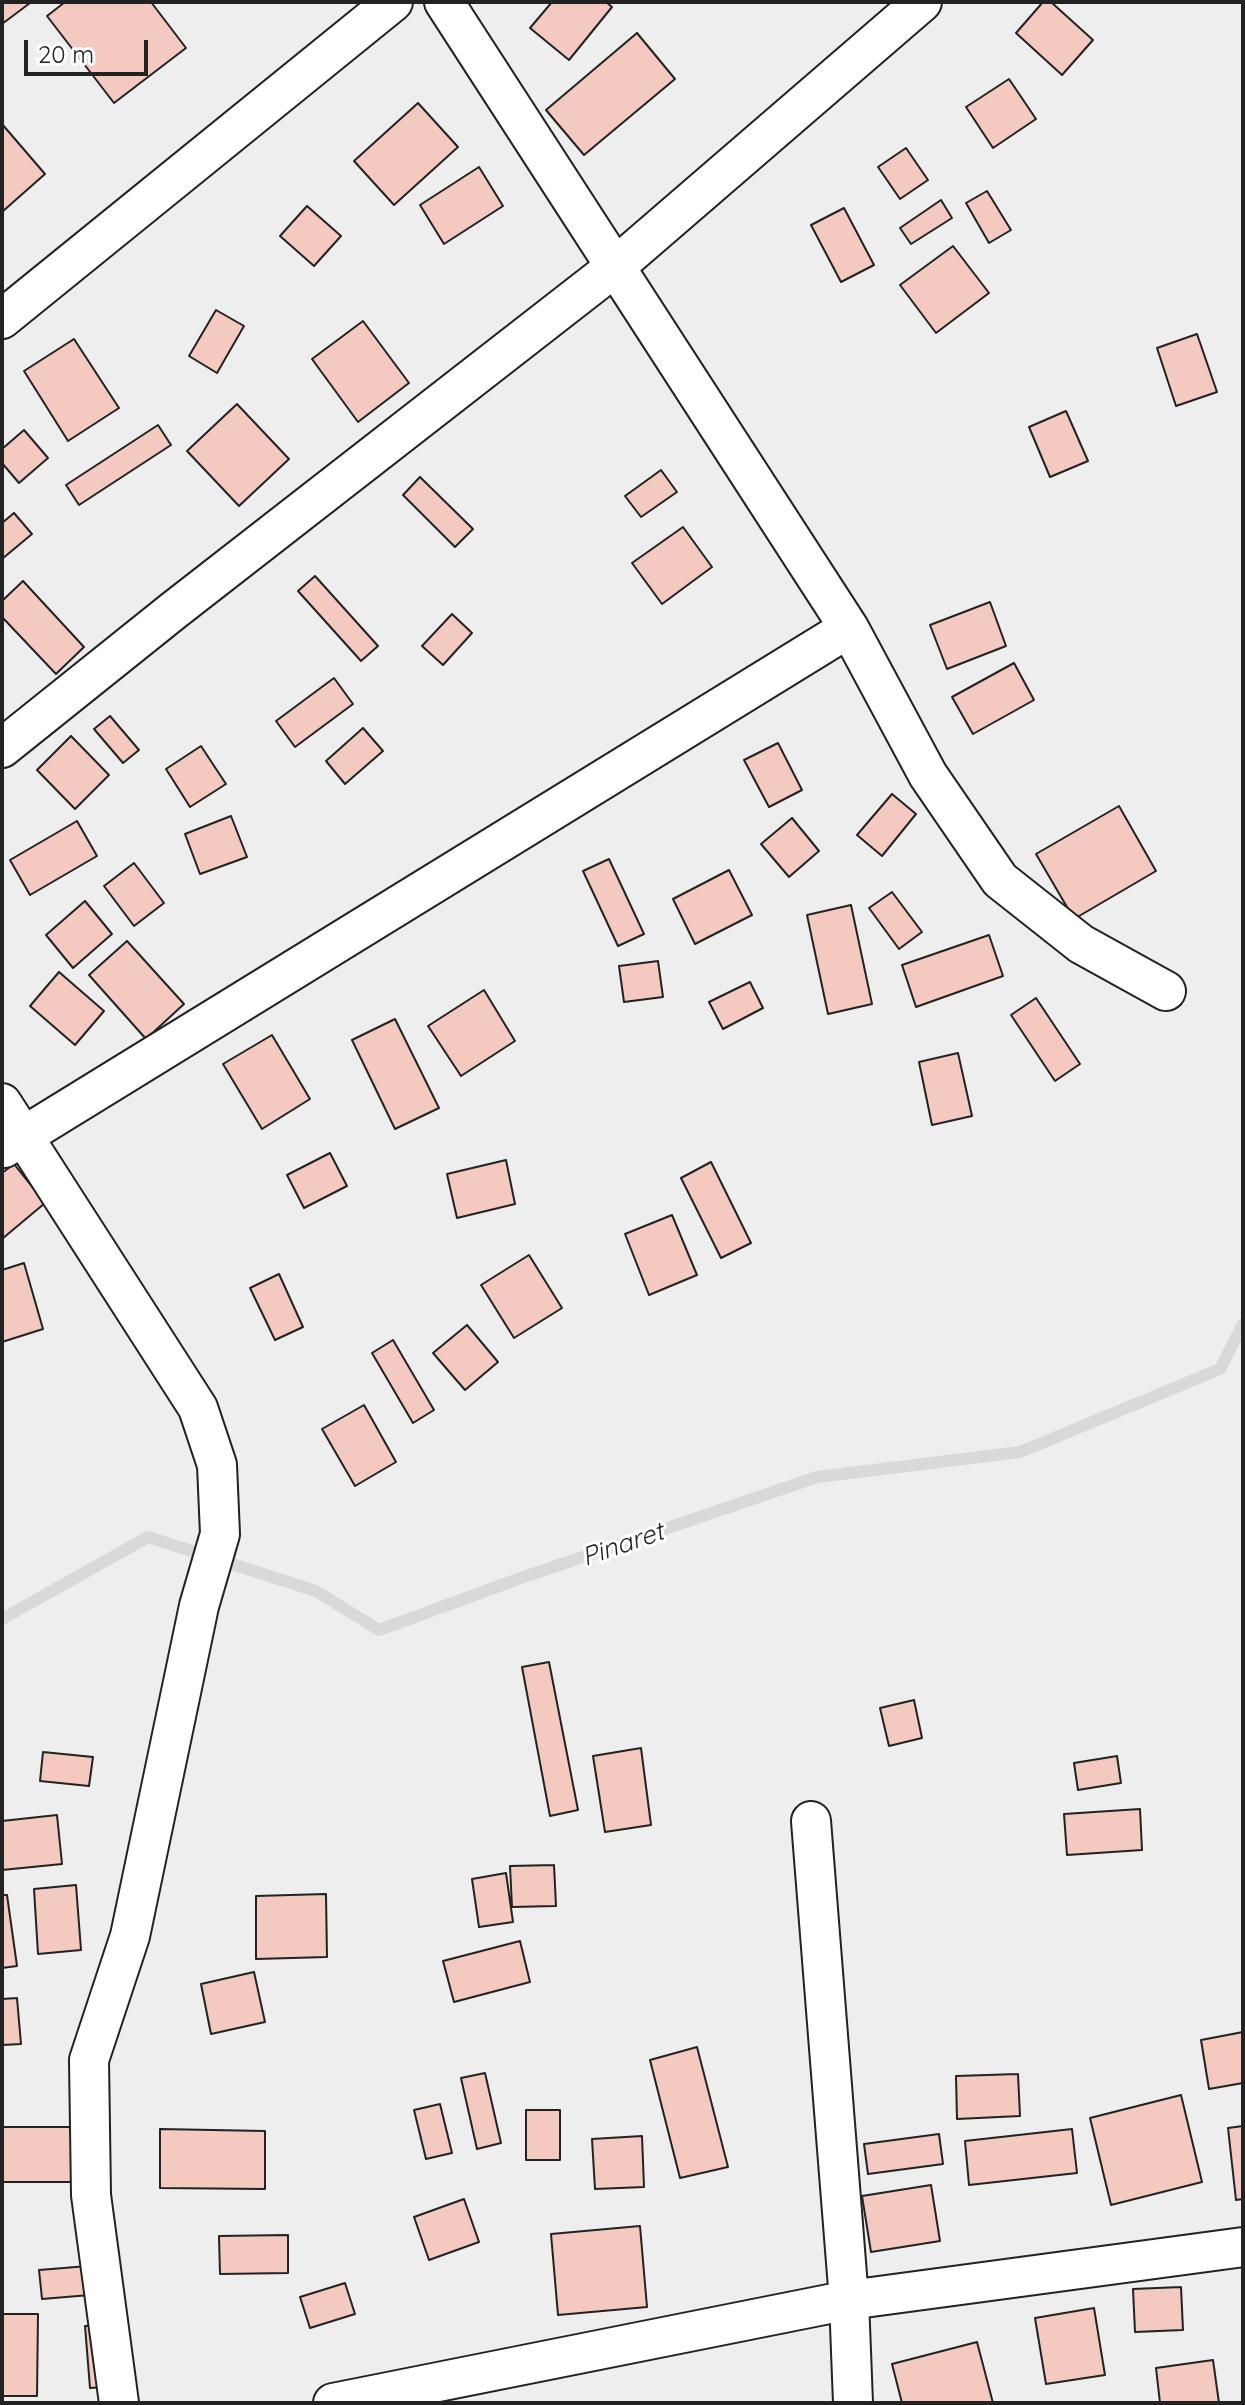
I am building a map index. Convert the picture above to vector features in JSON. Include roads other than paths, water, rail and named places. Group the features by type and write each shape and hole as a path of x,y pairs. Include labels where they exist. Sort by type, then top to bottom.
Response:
{"street":[{"path":"2,319 393,2"},
{"path":"444,2 849,628 928,775 1000,880 1081,944 1166,991"},
{"path":"2,748 615,267 922,2"},
{"path":"13,1142 849,628"},
{"path":"2,1103 13,1142 198,1408 217,1465 220,1534 199,1606 130,1936 89,2060 91,2195 119,2403"},
{"path":"811,1821 849,2300 853,2403"},
{"path":"333,2403 849,2300 1243,2247"}],"waterway":[{"name":"Pinaret","path":"2,1619 148,1537 316,1591 379,1630 817,1477 1020,1452 1220,1369 1243,1324"}]}
